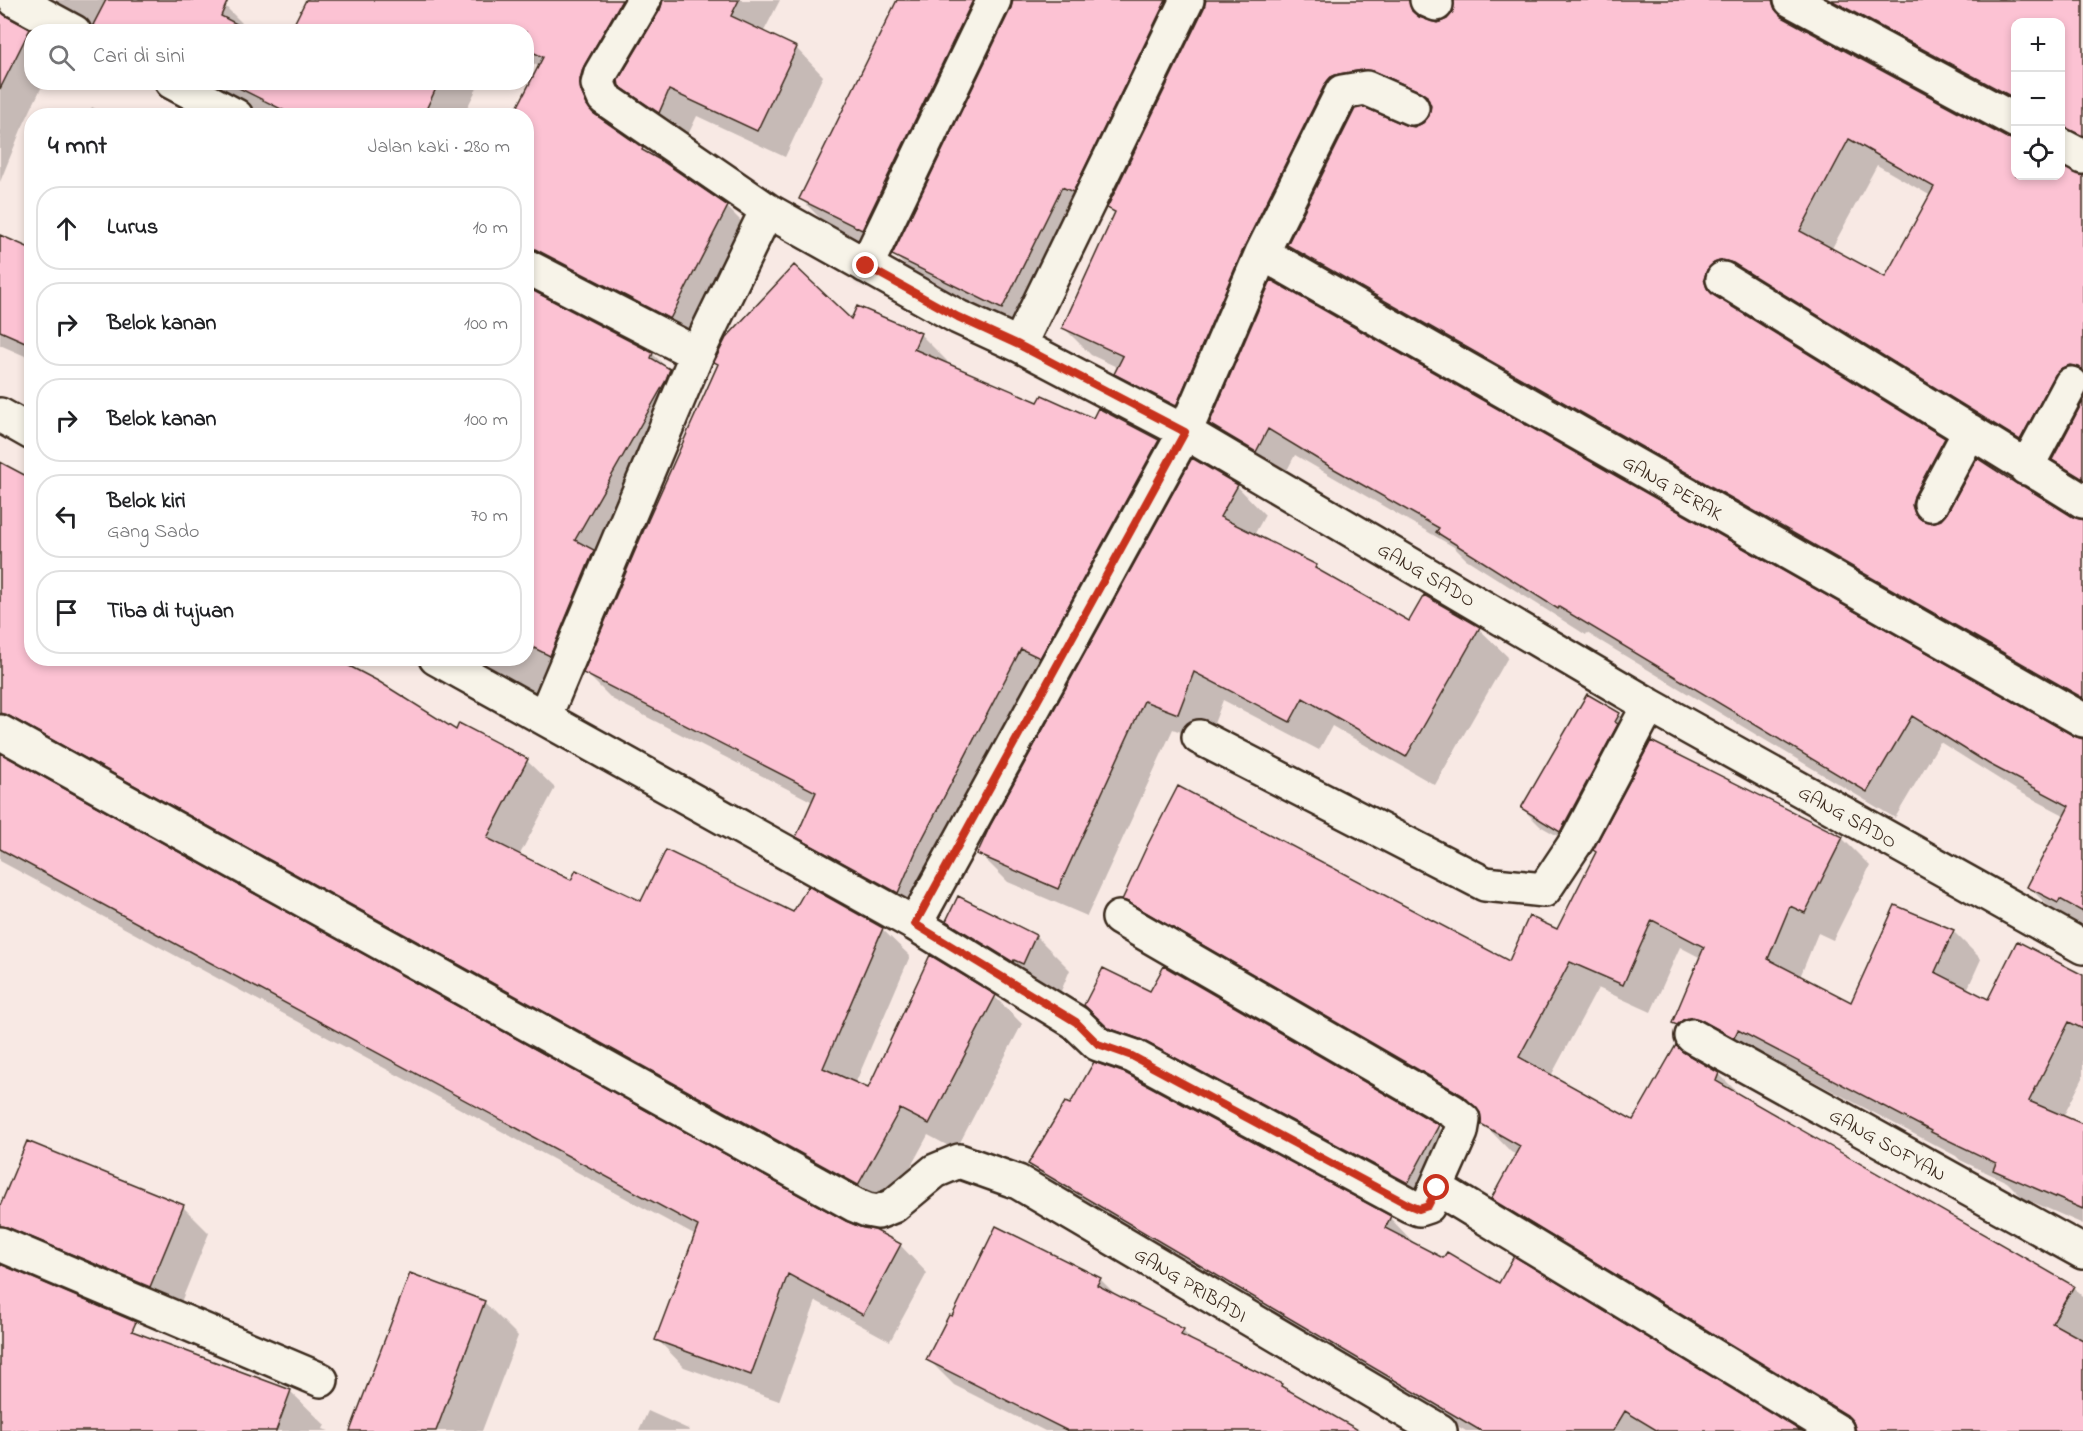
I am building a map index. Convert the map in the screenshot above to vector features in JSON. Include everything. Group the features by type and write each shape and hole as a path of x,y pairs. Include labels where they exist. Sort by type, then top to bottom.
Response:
{"street":[{"path":"15,0 64,18"},
{"name":"GANG SADO","path":"644,0 601,73 598,84 604,98 767,210 958,317 1019,345 1185,432 1649,705 2083,947"},
{"path":"866,266 994,0"},
{"path":"1019,345 1187,0"},
{"path":"1791,0 2011,118"},
{"path":"915,924 1185,432 1262,252 1342,92 1366,88 1412,108"},
{"path":"187,90 221,108"},
{"path":"2065,147 2083,157"},
{"path":"544,718 697,354 767,210"},
{"name":"GANG PERAK","path":"1262,252 2083,720"},
{"path":"534,270 697,354"},
{"path":"1723,279 2026,468 2083,501"},
{"path":"2026,468 2071,384"},
{"path":"0,415 24,428"},
{"path":"1931,504 1970,431"},
{"path":"450,666 915,924 1076,1022 1098,1044 1132,1056 1409,1205 1419,1209 1428,1206 1461,1132 1463,1120 1452,1111 1119,918"},
{"path":"1199,737 1485,884 1544,890 1578,839 1649,705"},
{"name":"GANG PRIBADI","path":"0,732 855,1205 878,1212 893,1206 935,1171 958,1161 1018,1182 1440,1431"},
{"name":"GANG SOFYAN","path":"1692,1036 2083,1252"},
{"path":"1437,1188 1837,1431"},
{"path":"0,1244 321,1380"}],"building":[{"path":"106,0 228,0 221,16 236,24 94,24"},
{"path":"306,0 622,0 583,68 580,79 581,91 587,105 593,113 643,148 642,150 728,206 670,319 534,249 534,108 517,108 526,90 534,90 534,75 543,57 534,53 534,24 294,24"},
{"path":"663,0 739,0 731,16 797,47 757,131 669,90 659,113 619,86 618,80 660,10"},
{"path":"897,0 973,0 862,230 799,199"},
{"path":"1013,0 1166,0 1073,192 1062,187 1002,309 892,255"},
{"path":"1206,0 1409,0 1412,11 1419,17 1437,23 1447,19 1453,12 1454,0 1772,0 1775,9 1782,17 2011,139 2011,180 2065,180 2065,168 2083,176 2083,370 2070,365 2062,368 2055,375 2020,440 1733,263 1723,260 1714,263 1707,270 1704,279 1713,295 1945,438 1914,496 1912,505 1915,514 1922,520 1932,523 1941,520 1977,458 2073,517 2083,520 2083,698 1287,245 1355,109 1364,107 1414,127 1423,123 1429,116 1431,106 1427,96 1419,91 1373,71 1363,70 1339,74 1331,77 1325,84 1245,245 1176,406 1114,374 1123,356 1062,328 1115,212 1107,208","holes":["1849,139 1934,187 1885,277 1800,231"]},
{"path":"1831,0 2083,0 2083,136 2065,128 2065,18 2011,18 2011,96"},
{"path":"0,11 24,26 24,41 0,89"},
{"path":"243,90 435,90 427,108 279,108"},
{"path":"0,235 24,246 24,342 0,331"},
{"path":"794,265 851,319 857,306 921,333 914,349 1038,402 1042,395 1093,418 1098,408 1159,440 1040,658 1021,649 917,849 898,893 796,837 816,792 583,673 718,364 714,362 726,338"},
{"path":"1271,280 2074,736 2083,739 2083,912 2060,899 2058,903 2027,887 2069,806 1989,764 1912,716 1867,792 1559,607 1558,609 1436,532 1439,528 1268,429 1256,452 1209,424"},
{"path":"534,291 653,353 651,358 670,369 665,382 575,540 594,550 550,656 534,648"},
{"path":"2083,401 2083,479 2052,460"},
{"path":"1192,458 1238,485 1220,517 1317,565 1315,568 1409,621 1424,595 1480,627 1406,757 1303,698 1290,722 1194,672 1178,714 1144,701 1058,889 977,854 990,826"},
{"path":"0,462 24,475 24,666 349,666 378,681 456,730 459,723 528,759 487,838 571,880 576,870 641,901 666,850 793,912 808,886 883,928 823,1068 868,1088 930,955 996,995 929,1124 900,1109 858,1185 0,713"},
{"path":"1587,694 1620,713 1615,722 1618,724 1560,832 1521,808"},
{"path":"1651,741 1843,837 1805,913 1790,906 1768,959 1851,1002 1895,905 1954,930 1935,972 1988,999 2017,941 2083,975 2083,1029 2069,1022 2029,1101 2083,1124 2083,1209 1993,1170 1996,1163 1931,1132 1738,1030 1734,1038 1692,1017 1677,1025 1672,1023 1704,947 1652,920 1623,985 1570,962 1519,1057 1633,1120 1676,1045 1683,1052 1719,1073 1716,1081 2074,1286 2052,1323 2083,1340 2083,1431 1856,1431 1847,1415 1491,1199 1520,1146 1481,1124 1480,1113 1464,1096 1122,900 1178,786 1509,961 1529,916 1557,929 1596,852 1593,850"},
{"path":"0,753 846,1221 875,1230 901,1244 863,1315 788,1274 751,1375 655,1340 698,1226 0,849"},
{"path":"958,896 1036,935 1023,964 1014,960 1013,962 946,921"},
{"path":"1164,966 1439,1125 1408,1183 1142,1040 1108,1028 1084,1005 1103,968 1150,991"},
{"path":"1094,1062 1125,1073 1391,1216 1385,1228 1443,1258 1447,1252 1499,1283 1514,1256 1801,1431 1658,1431 1625,1411 1613,1431 1481,1431 1028,1164 1065,1102 1070,1104"},
{"path":"27,1141 184,1205 150,1287 0,1226 0,1206"},
{"path":"996,1226 1101,1278 1097,1285 1184,1329 1181,1335 1282,1384 1281,1386 1360,1431 1068,1431 926,1360 949,1315 952,1316"},
{"path":"0,1264 136,1322 132,1331 291,1390 276,1431 0,1431"},
{"path":"410,1273 485,1301 436,1431 350,1431"}],"route":[{"path":"866,266 958,317 1019,345 1185,432 915,924 1076,1022 1098,1044 1132,1056 1409,1205 1419,1209 1428,1206 1437,1188"}]}
